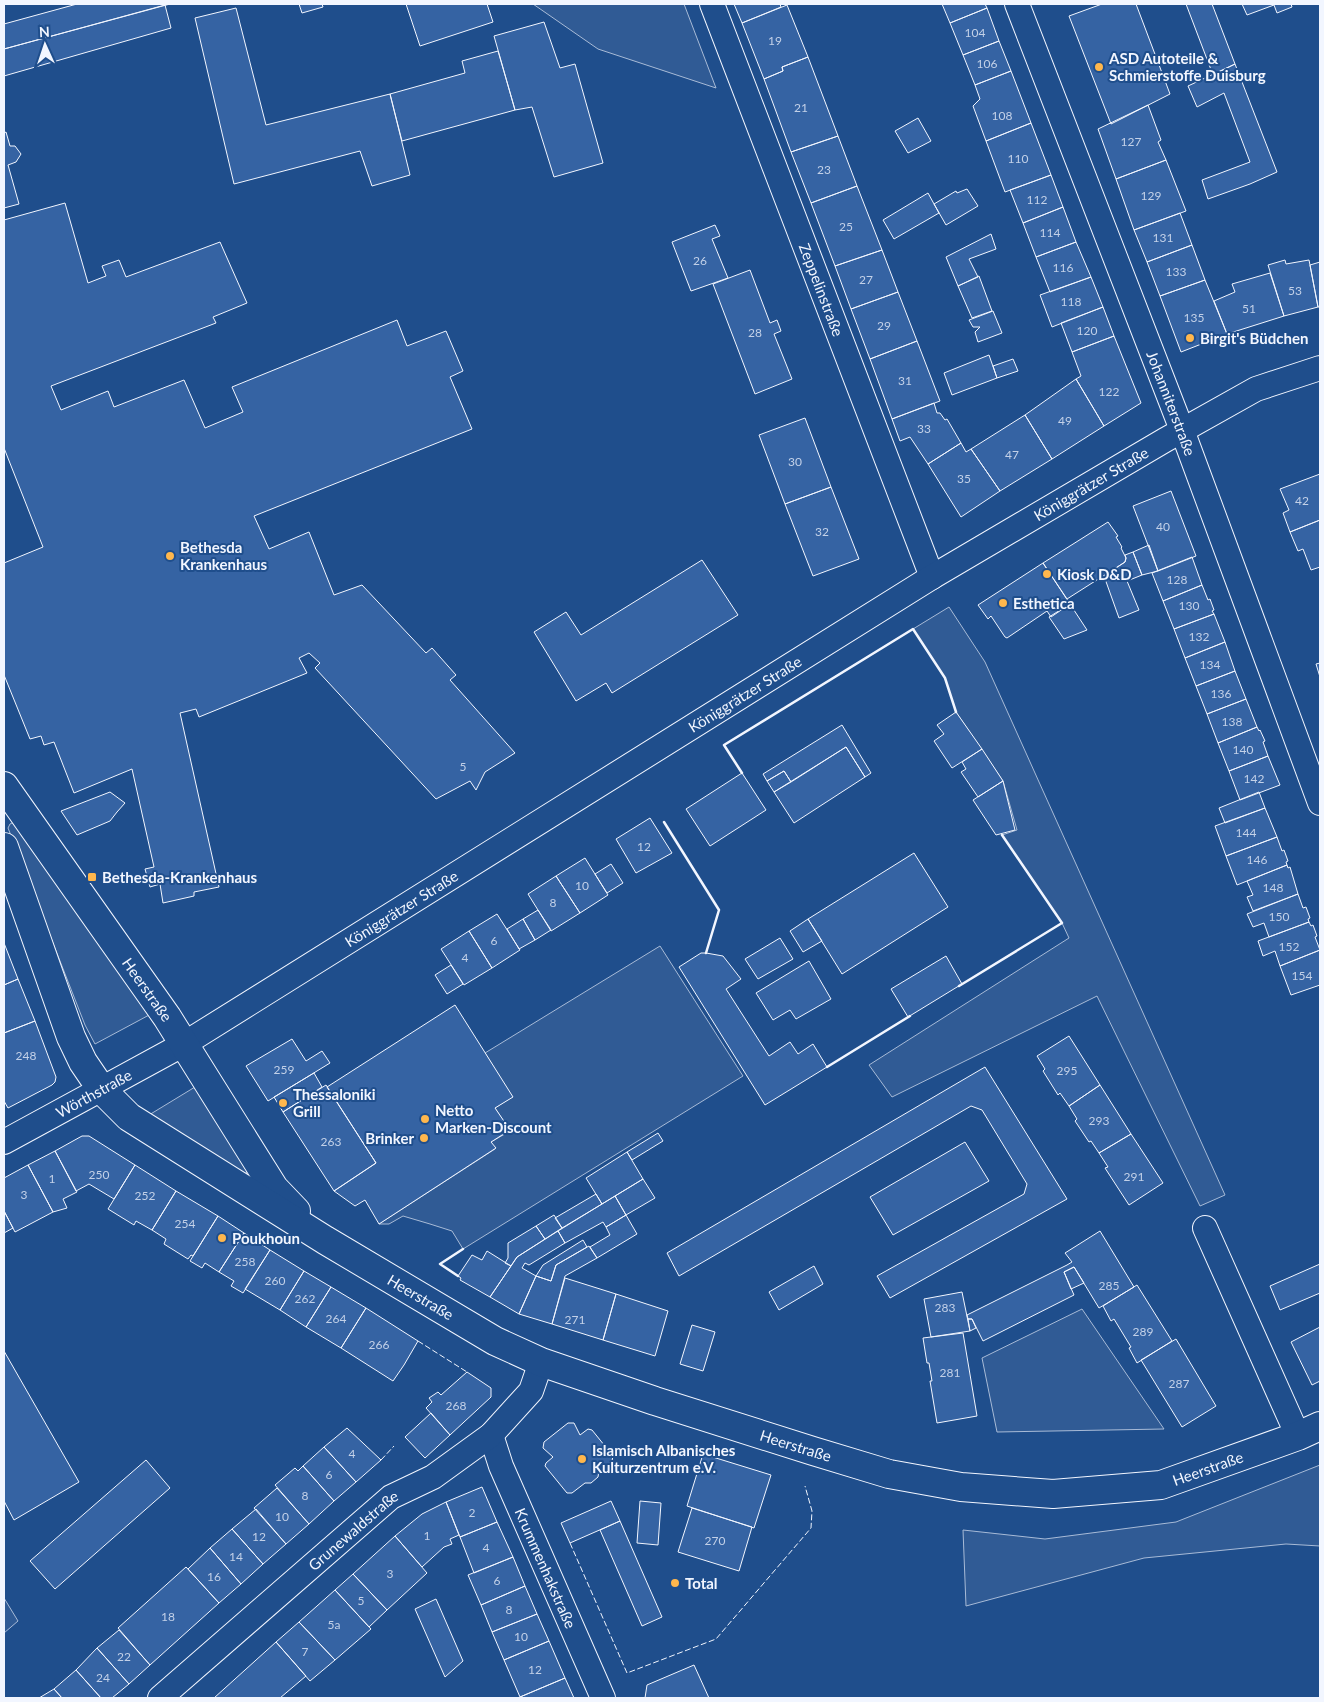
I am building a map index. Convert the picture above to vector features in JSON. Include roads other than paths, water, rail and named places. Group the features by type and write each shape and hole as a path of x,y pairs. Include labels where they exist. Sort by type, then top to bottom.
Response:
{"street":[{"name":"Zeppelinstraße","path":"712,4 932,577"},
{"name":"Johanniterstraße","path":"1017,4 1182,430 1320,803"},
{"name":"Königgrätzer Straße","path":"184,1044 932,577 1182,430 1256,389 1320,368"},
{"name":"Heerstraße","path":"4,786 167,1017 274,1188 325,1240"},
{"name":"Heerstraße","path":"4,847 71,1037 83,1062 102,1090 129,1117 325,1240 495,1341 541,1362 654,1401 889,1474 961,1487 1053,1494 1161,1485 1309,1431 1205,1228"},
{"name":"Wörthstraße","path":"4,1142 184,1044"},
{"name":"Grunewaldstraße","path":"160,1698 391,1497 433,1477 491,1435 531,1391 541,1362"},
{"name":"Krummenhakstraße","path":"491,1435 501,1466 603,1698"}],"place":[{"name":"ASD Autoteile & Schmierstoffe Duisburg","path":"1099,67"},
{"name":"Birgit's Büdchen","path":"1190,338"},
{"name":"Bethesda Krankenhaus","path":"170,556"},
{"name":"Kiosk D&D","path":"1047,574"},
{"name":"Esthetica","path":"1003,603"},
{"name":"Bethesda-Krankenhaus","path":"92,877"},
{"name":"Thessaloniki Grill","path":"283,1103"},
{"name":"Netto Marken-Discount","path":"425,1119"},
{"name":"Brinker","path":"424,1138"},
{"name":"Poukhoun","path":"222,1238"},
{"name":"Islamisch Albanisches Kulturzentrum e.V.","path":"582,1459"},
{"name":"Total","path":"675,1583"}]}
